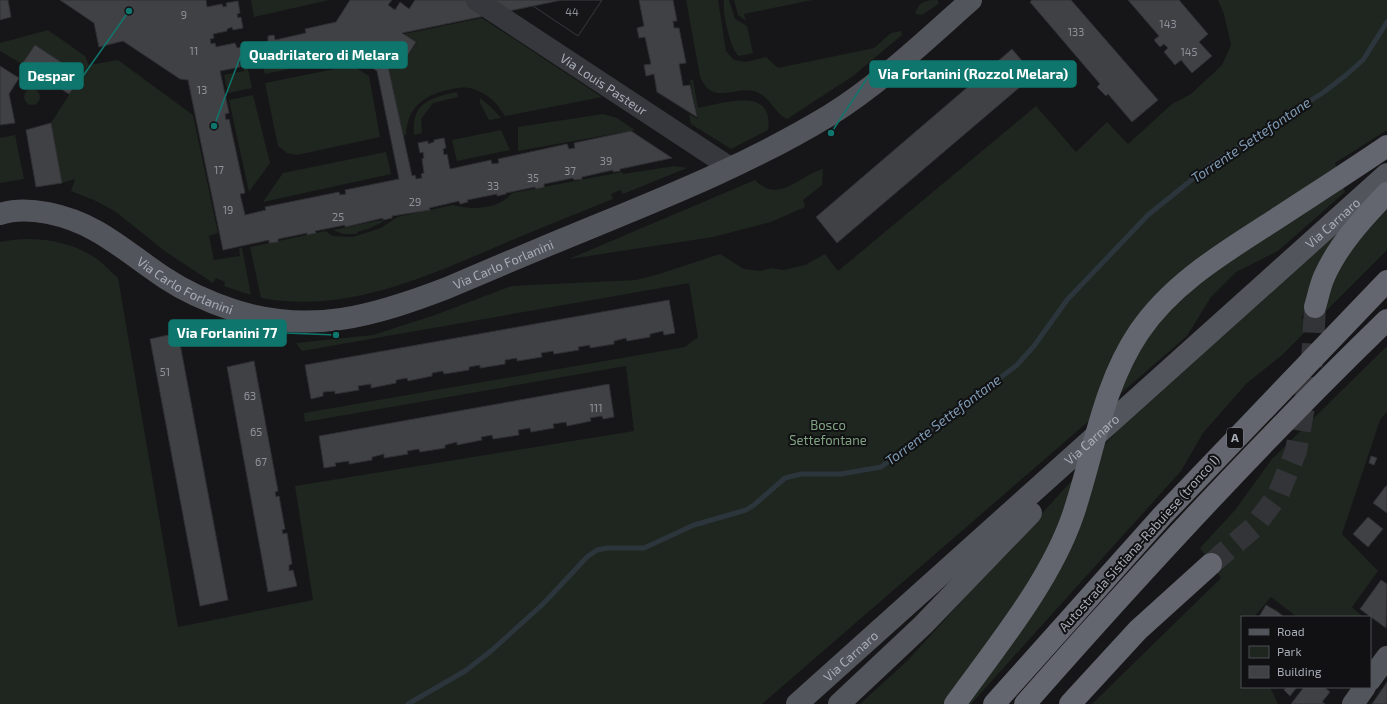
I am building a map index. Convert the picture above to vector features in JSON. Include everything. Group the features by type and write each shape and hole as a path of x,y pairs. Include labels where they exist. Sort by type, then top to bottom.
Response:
{"highway":[{"path":"955,704 1010,628 1051,564 1073,516 1103,409 1116,374 1139,332 1162,304 1197,272 1387,146"},
{"path":"1315,307 1324,277 1340,247 1365,215 1387,193"},
{"name":"Autostrada Sistiana-Rabuiese (tronco I)","path":"994,704 1224,450 1387,281"},
{"name":"Autostrada Sistiana-Rabuiese (tronco I)","path":"1025,704 1105,613 1245,464 1387,320"},
{"path":"1070,704 1138,630 1211,564"}],"main road":[{"name":"Via Carlo Forlanini","path":"0,214 21,210 39,211 71,218 89,225 165,278 190,292 211,302 256,316 283,320 316,322 365,316 408,303 692,186 766,151 831,114 884,75 970,0"},
{"name":"Via Carnaro","path":"797,704 1387,174"},
{"path":"843,701 891,656 964,583 1032,511 1072,458"},
{"path":"843,701 858,678 864,661 861,648"},
{"path":"1371,679 1387,657"},
{"path":"1353,704 1364,688"}],"street":[{"name":"Via Louis Pasteur","path":"476,0 731,168"}],"green space":[{"path":"251,0 329,0 254,17"},
{"path":"686,0 718,0 726,51 734,60 746,62 766,57 778,68 874,48 891,33 901,31 902,35 853,76 787,119 779,113 766,98 757,92 749,90 718,93 711,91 705,86 700,76"},
{"path":"724,0 729,0 735,19 747,26 753,53 739,56 736,52 727,30 724,13"},
{"path":"734,0 812,0 744,14 746,21 738,15"},
{"path":"938,0 938,4 922,15 915,14 919,6 924,2"},
{"name":"Bosco Settefontane","path":"1218,0 1387,0 1387,130 1335,163 1345,192 1278,251 1236,272 1211,297 1187,336 762,704 0,704 0,242 38,239 63,243 75,247 97,259 118,278 178,627 313,600 295,486 634,431 626,366 305,422 304,413 685,347 698,337 689,283 302,351 296,343 373,335 435,315 511,286 636,280 720,254 744,269 760,271 771,268 783,270 805,265 825,254 838,271 1036,106 1076,152 1107,122 1128,144 1172,104 1191,94 1222,65 1231,45 1224,14"},
{"path":"482,18 602,97 505,116 494,101 487,95 471,88 456,88 431,95 418,104 410,117 406,135 403,135 387,59 401,67 417,42 404,34"},
{"path":"48,30 85,56 89,65 118,60 193,115 218,233 209,236 214,260 240,256 239,248 242,248 251,295 224,286 225,282 216,278 213,283 166,252 116,212 96,201 71,191 75,179 62,183 51,123 81,76 35,45 22,64 0,51 0,43"},
{"path":"334,54 369,76 380,137 297,155 287,153 278,146 265,83 335,69 333,60 265,74 263,68"},
{"path":"247,64 252,88 228,93 224,75 244,71 243,65"},
{"path":"690,80 693,80 698,108 732,101 755,102 763,107 768,116 768,130 731,149 691,124 689,114 698,119"},
{"path":"29,89 35,89 40,94 38,103 35,105 29,105 24,100 24,94"},
{"path":"457,92 458,97 433,103 421,119 422,133 414,135 416,116 419,109 424,104 438,97"},
{"path":"253,95 270,163 249,192 229,100"},
{"path":"480,98 501,118 489,120 480,103"},
{"path":"603,114 617,118 635,130 518,151 518,127"},
{"path":"501,130 510,150 457,161 452,140"},
{"path":"15,135 24,179 0,183 0,138"},
{"path":"386,152 391,174 263,202 283,173"},
{"path":"675,166 687,168 623,194 620,190 611,194 613,199 535,230 462,262 406,283 349,298 321,301 291,302 261,298 250,247 325,231 333,236 353,237 381,228 397,217 453,205 468,208 493,206 507,199 512,193 622,172 623,174"},
{"path":"823,169 822,185 803,200 805,207 771,222 713,237 569,259 755,180 764,187 773,190 781,189"},
{"path":"1387,206 1387,250 1282,355 1246,384 1203,433 1181,471 971,704 860,704 907,661 1119,429 1339,229 1317,273 1301,320 1308,314 1319,301 1351,249"},
{"path":"382,220 383,222 357,232 357,234 343,234 333,230"},
{"path":"1387,346 1387,412 1380,420 1342,534 1378,571 1352,607 1362,616 1296,616 1271,597 1255,616 1241,616 1241,688 1270,688 1278,704 1092,704 1221,578 1200,548 1235,510 1272,459"}],"building":[{"path":"0,0 8,0 11,17 0,20"},
{"path":"60,0 206,0 207,7 222,4 223,7 227,6 226,3 238,1 240,13 237,14 238,18 241,17 243,28 233,30 232,27 227,29 227,31 213,34 214,38 210,39 211,44 215,43 216,47 235,43 237,48 268,41 268,36 274,35 275,40 306,33 305,29 336,22 350,0 392,0 388,5 395,10 400,2 409,9 415,0 602,0 578,36 533,6 402,33 416,42 401,66 386,57 412,176 415,175 416,179 422,178 421,174 424,173 422,159 424,158 423,152 420,153 418,143 428,141 428,144 434,142 434,140 444,138 446,148 443,149 444,155 447,154 450,169 491,160 492,164 499,163 498,159 567,144 569,149 575,148 574,143 631,131 672,158 620,169 620,171 613,172 613,170 582,177 582,179 574,180 573,178 544,184 544,187 536,189 535,187 497,196 497,194 467,200 468,202 460,204 459,201 429,208 430,210 392,216 392,218 383,220 383,218 345,227 345,225 315,231 316,233 307,235 307,233 278,239 278,242 269,243 269,240 223,250 188,80 180,79 123,41 99,47 94,23","holes":["310,47 311,53 340,47 377,71 399,179 345,190 346,194 340,195 339,192 265,207 266,210 245,215 240,194 245,193 229,119 226,120 225,114 229,113 220,71 240,67 239,62 271,55 272,61 279,59 278,54"]},
{"path":"562,0 602,0 578,36 533,6"},
{"path":"639,0 673,0 677,21 673,21 674,28 679,28 686,63 679,64 683,86 690,85 697,117 657,92 654,74 646,76 644,65 651,64 645,37 639,38 637,28 644,26"},
{"path":"1032,0 1071,0 1158,100 1132,122 1108,94 1106,96 1097,87 1100,84 1030,2"},
{"path":"1128,0 1179,0 1208,34 1199,42 1212,56 1192,73 1181,60 1175,65 1164,52 1168,48 1164,44 1160,47 1154,40 1159,36"},
{"path":"35,45 82,76 69,94 22,64"},
{"path":"1012,49 1034,75 837,243 816,217"},
{"path":"0,66 19,78 9,94 15,123 0,125"},
{"path":"51,123 62,183 36,187 26,130"},
{"path":"669,300 675,333 664,335 663,331 650,334 650,337 627,341 626,338 614,341 614,344 590,348 590,345 578,347 579,350 554,354 553,351 541,353 542,357 517,361 517,358 505,360 505,364 480,368 480,365 469,367 469,370 444,374 443,371 432,373 432,376 408,381 407,378 396,380 396,383 371,388 371,384 358,386 359,390 335,394 335,391 323,392 323,396 311,399 305,365"},
{"path":"178,333 228,600 200,606 150,339"},
{"path":"254,361 278,491 275,492 276,497 279,496 285,529 282,530 283,534 287,533 292,564 289,565 289,571 293,570 297,586 268,592 227,367"},
{"path":"609,384 614,417 603,419 602,416 590,418 591,421 567,426 566,422 553,424 554,428 531,432 530,428 518,430 519,435 493,439 492,435 481,437 482,440 457,445 457,442 445,445 445,448 420,452 419,449 407,451 408,454 384,458 384,454 372,457 372,460 349,464 349,461 335,463 336,466 324,468 319,436"},
{"path":"1371,456 1377,458 1374,465 1369,463"},
{"path":"1387,486 1387,513 1373,503"},
{"path":"1368,517 1383,529 1368,547 1353,534"},
{"path":"1381,580 1387,584 1386,628 1360,609"},
{"path":"1266,605 1283,616 1260,616"},
{"path":"1387,682 1387,704 1372,704"},
{"path":"1285,688 1296,688 1290,696 1284,690"},
{"path":"1303,688 1325,688 1330,692 1322,702 1325,704 1291,704"}],"waterway":[{"name":"Torrente Settefontane","path":"408,704 465,671 491,651 543,604 587,557 597,550 607,548 644,548 694,525 746,510 754,505 785,478 801,474 841,474 881,467 1017,365 1034,346 1067,300 1148,215 1210,165 1324,92 1346,75 1363,60 1387,22"}],"tunnel":[{"path":"1211,564 1253,528 1278,495 1296,451 1312,362 1315,307"}],"place":[{"name":"Despar","path":"129,11"},
{"name":"Quadrilatero di Melara","path":"214,126"},
{"name":"Via Forlanini (Rozzol Melara)","path":"831,133"},
{"name":"Via Forlanini 77","path":"336,335"}]}
